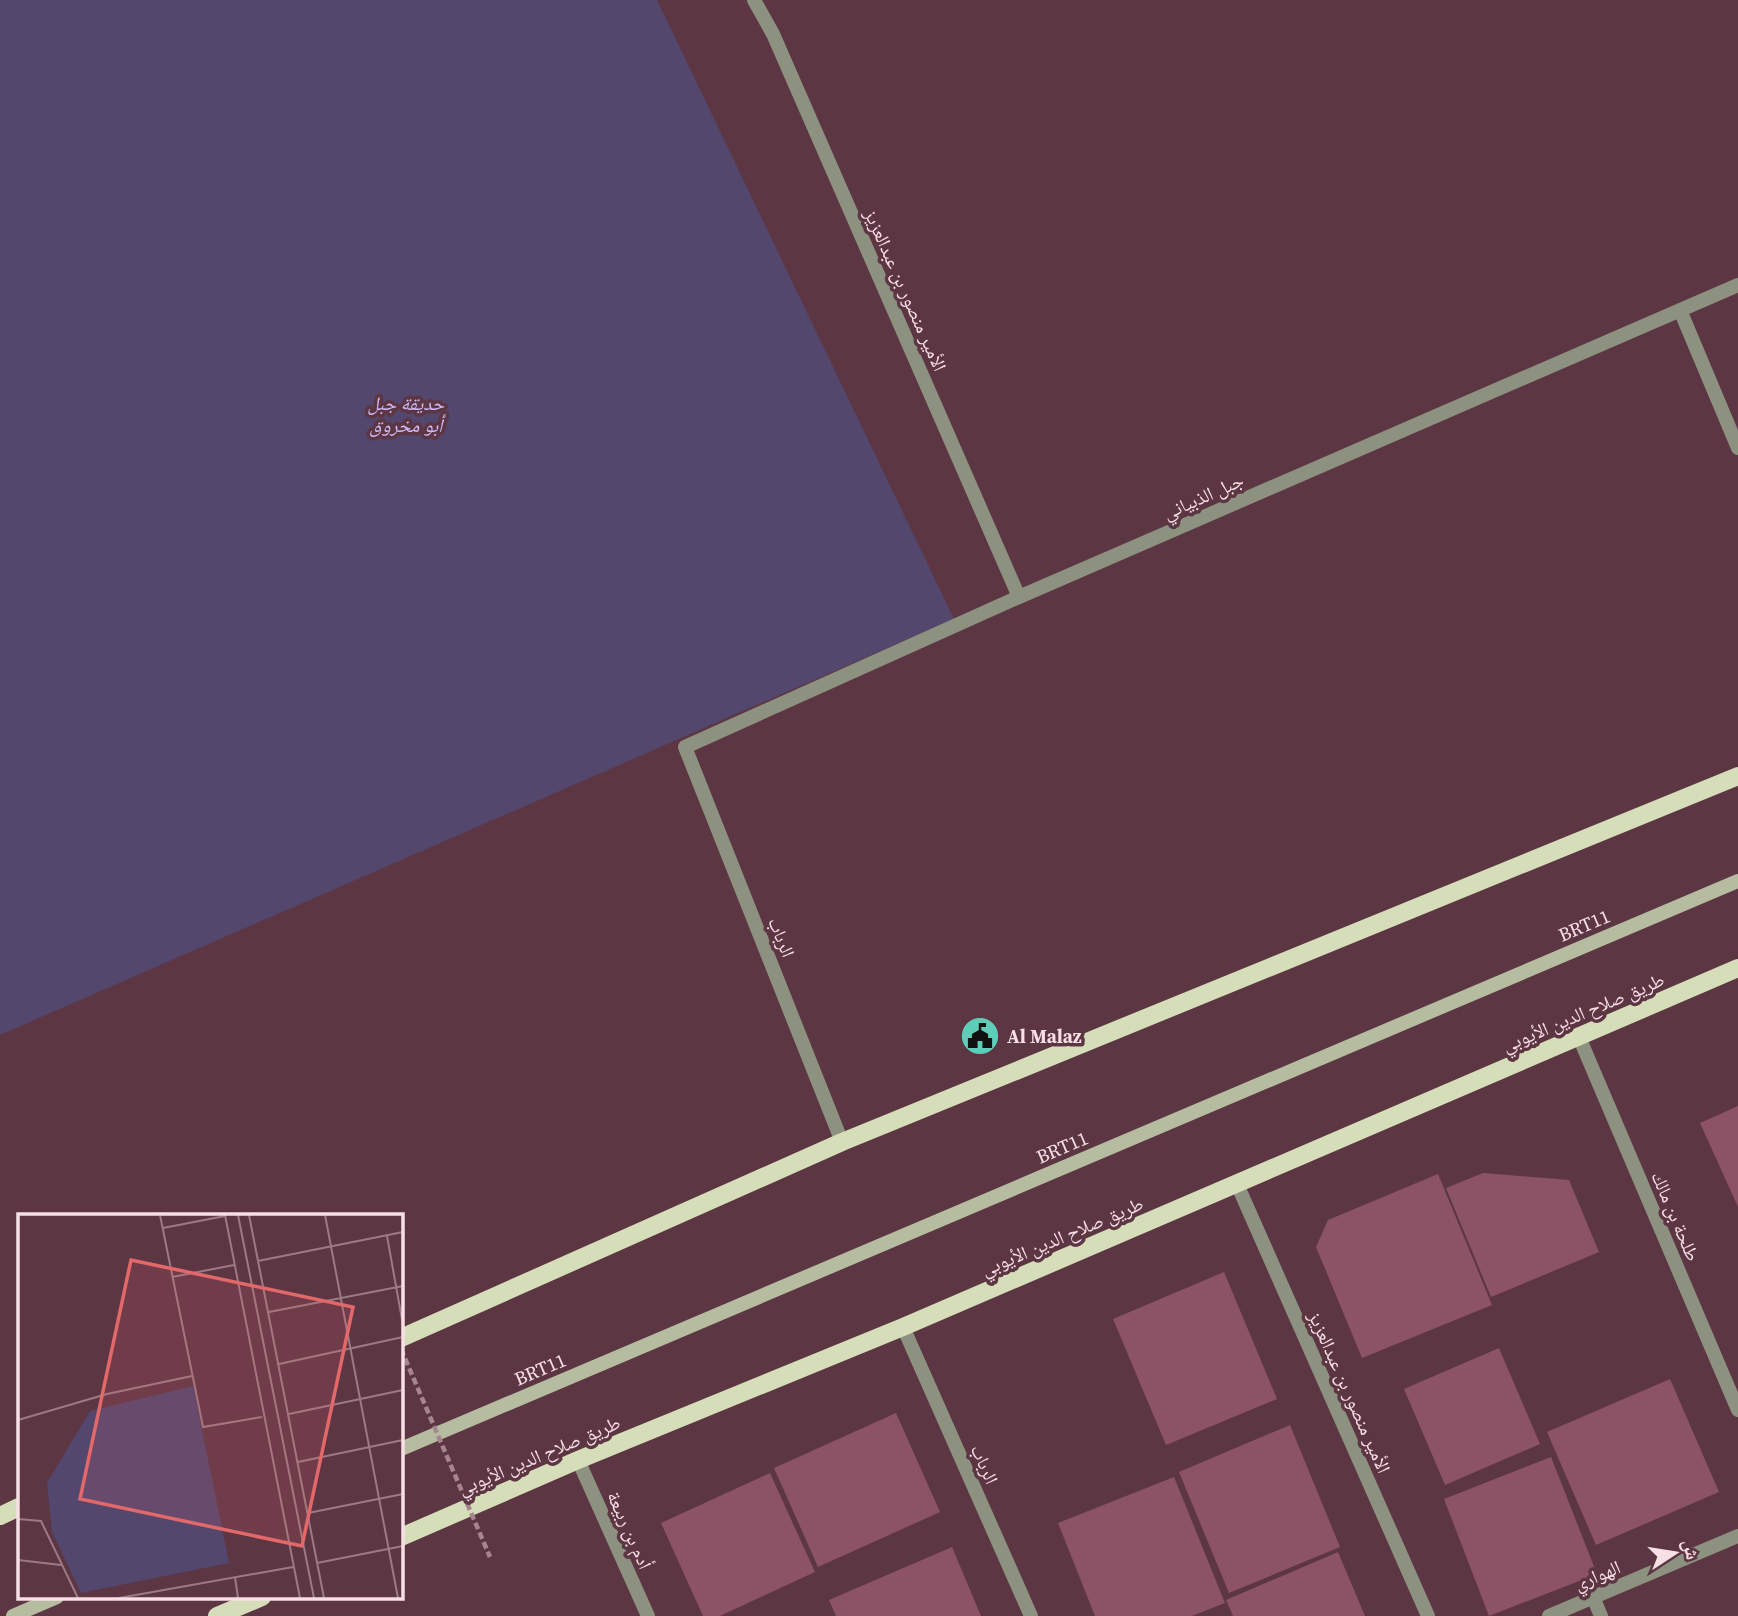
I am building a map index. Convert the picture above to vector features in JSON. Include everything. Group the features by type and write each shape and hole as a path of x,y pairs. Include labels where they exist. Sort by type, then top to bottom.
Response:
{"main road":[{"path":"402,1338 842,1142 1738,776"},
{"name":"BRT11","path":"402,1449 1738,881"},
{"name":"طريق صلاح الدين الأيوبي","path":"402,1537 578,1460 903,1328 1738,968"},
{"path":"0,1516 18,1507"},
{"path":"13,1616 55,1598"},
{"path":"217,1616 240,1611 260,1598"}],"street":[{"name":"الأمير منصور بن عبدالعزيز","path":"754,0 773,34 1019,597"},
{"name":"جبل الذبياني","path":"685,747 1019,597 1738,285"},
{"path":"1679,310 1738,448"},
{"name":"الرباب","path":"685,747 842,1142"},
{"name":"طلحة بن مالك","path":"1578,1037 1738,1410"},
{"name":"الأمير منصور بن عبدالعزيز","path":"1237,1184 1428,1616"},
{"name":"الرباب","path":"903,1328 1031,1616"},
{"name":"أدم بن ربيعة","path":"578,1460 648,1616"},
{"name":"الهواري","path":"1549,1616 1738,1536"},
{"path":"1593,1597 1601,1616"}],"path":[{"path":"402,1351 490,1557"}],"green space":[{"name":"حديقة جبل أبو مخروق","path":"0,0 657,0 954,619 0,1035"}],"building":[{"path":"1738,1106 1738,1207 1700,1123"},
{"path":"1483,1173 1569,1180 1599,1252 1491,1297 1446,1188"},
{"path":"1438,1174 1492,1305 1362,1358 1316,1247 1328,1220"},
{"path":"1224,1272 1277,1399 1166,1445 1113,1319"},
{"path":"1499,1348 1540,1444 1445,1485 1404,1389"},
{"path":"1670,1379 1719,1492 1596,1545 1547,1432"},
{"path":"896,1413 940,1512 818,1567 774,1468"},
{"path":"1290,1425 1340,1547 1229,1593 1179,1472"},
{"path":"1551,1457 1597,1574 1489,1616 1444,1499"},
{"path":"770,1473 815,1572 720,1616 703,1616 661,1523"},
{"path":"1174,1477 1225,1603 1192,1616 1095,1616 1058,1523"},
{"path":"952,1547 981,1616 836,1616 829,1600"},
{"path":"1338,1552 1365,1616 1233,1616 1226,1600"}],"place":[{"name":"Al Malaz","path":"980,1036"}]}
